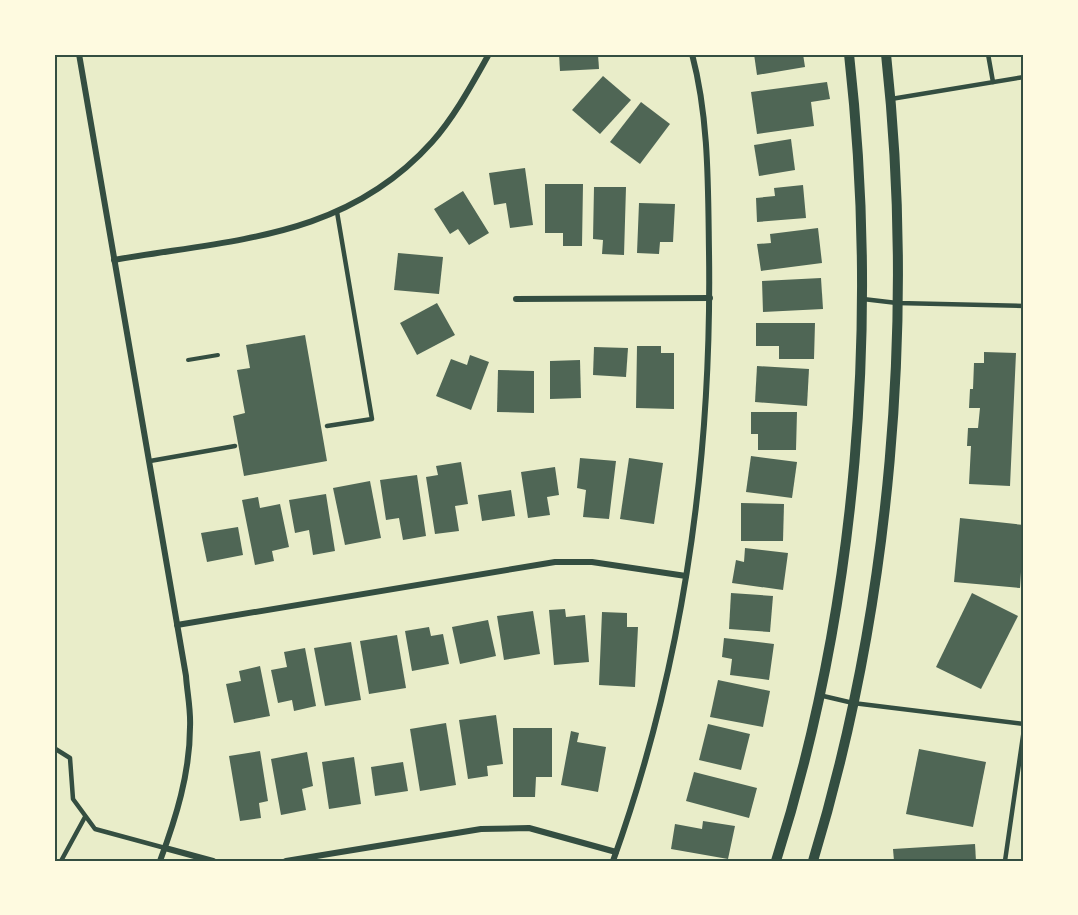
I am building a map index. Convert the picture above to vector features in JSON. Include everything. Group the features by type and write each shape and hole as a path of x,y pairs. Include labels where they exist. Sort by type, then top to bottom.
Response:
{"street":[{"path":"79,54 177,624 190,726 180,801 160,861"},
{"path":"114,260 269,234 312,223 338,212 393,179 428,147 453,114 489,54"},
{"path":"613,861 657,719 686,576 698,499 705,422 710,298 706,144 700,87 692,54"},
{"path":"777,861 798,786 818,695 836,601 848,511 862,299 861,199 849,54"},
{"path":"813,861 853,703 876,569 890,454 897,303 896,190 886,54"},
{"path":"516,299 710,298"},
{"path":"177,624 555,562 592,562 686,576"},
{"path":"286,861 328,858 481,829 529,828 616,852"},
{"path":"165,848 213,861"}],"lane":[{"path":"988,54 993,82"},
{"path":"891,99 1024,77"},
{"path":"327,426 372,419 338,212"},
{"path":"862,299 897,303 1024,306"},
{"path":"150,461 235,446"},
{"path":"818,695 853,703 1024,724"},
{"path":"1005,861 1024,729"},
{"path":"54,748 70,758 73,799 95,830 165,848"},
{"path":"61,861 85,817"}],"path":[{"path":"188,360 219,355"}],"building":[{"path":"559,54 598,54 599,69 560,71"},
{"path":"754,54 803,54 805,67 757,75"},
{"path":"603,76 631,100 600,134 572,110"},
{"path":"827,82 830,99 811,102 814,126 757,134 751,92"},
{"path":"641,102 670,124 640,164 610,142"},
{"path":"791,139 795,170 759,176 754,145"},
{"path":"525,168 533,225 510,228 506,203 494,205 489,173"},
{"path":"545,184 583,184 582,246 563,246 563,233 545,233"},
{"path":"803,185 806,218 757,222 756,198 775,196 774,188"},
{"path":"594,187 626,187 624,255 602,254 603,240 593,239"},
{"path":"463,191 489,233 469,245 458,229 450,234 434,209"},
{"path":"639,203 675,204 673,242 660,242 659,254 637,253"},
{"path":"818,228 822,263 761,271 757,244 771,243 770,234"},
{"path":"398,253 443,257 439,294 394,290"},
{"path":"821,278 823,309 763,312 762,281"},
{"path":"437,303 455,335 417,355 400,323"},
{"path":"756,323 815,323 814,359 779,359 779,346 756,346"},
{"path":"305,335 327,461 244,476 233,416 245,413 237,370 250,368 246,345"},
{"path":"637,346 661,346 661,353 674,353 674,409 636,408"},
{"path":"594,347 628,348 626,377 593,375"},
{"path":"984,352 1016,353 1010,486 969,484 971,446 967,446 968,428 978,428 980,408 969,408 970,389 973,389 974,363 984,363"},
{"path":"470,355 489,362 471,410 436,396 451,359 467,365"},
{"path":"580,360 581,398 550,399 550,361"},
{"path":"757,366 809,369 807,406 755,402"},
{"path":"498,370 534,371 534,413 497,412"},
{"path":"751,412 797,412 796,450 758,450 758,434 751,434"},
{"path":"751,456 797,462 792,498 746,492"},
{"path":"580,458 616,461 609,519 583,517 586,490 577,488"},
{"path":"629,458 663,463 654,524 620,519"},
{"path":"461,462 468,504 455,506 459,531 435,534 426,477 438,475 436,466"},
{"path":"555,467 559,495 547,497 550,515 528,518 521,472"},
{"path":"417,475 426,536 403,540 399,518 386,520 380,480"},
{"path":"370,481 381,538 345,545 333,488"},
{"path":"511,490 515,516 482,521 478,495"},
{"path":"326,494 335,551 313,555 309,530 295,533 289,500"},
{"path":"258,497 260,508 280,504 289,547 272,551 274,561 255,565 242,500"},
{"path":"741,503 784,504 783,541 741,541"},
{"path":"960,518 1024,525 1020,588 954,582"},
{"path":"238,527 243,555 207,562 201,533"},
{"path":"745,548 788,553 783,590 732,583 736,560 744,562"},
{"path":"731,593 773,596 770,632 729,629"},
{"path":"972,593 1018,616 981,689 936,667"},
{"path":"565,609 566,617 585,615 589,662 554,665 549,610"},
{"path":"533,611 540,654 504,660 497,616"},
{"path":"602,612 627,613 627,627 638,627 635,687 599,685"},
{"path":"488,620 496,656 460,664 452,627"},
{"path":"429,627 431,636 443,634 449,664 412,671 405,631"},
{"path":"397,635 406,688 369,694 360,641"},
{"path":"724,638 774,644 769,680 730,675 732,659 722,657"},
{"path":"351,642 361,700 325,706 314,648"},
{"path":"305,648 316,706 294,711 292,700 278,703 271,670 287,667 284,652"},
{"path":"260,666 270,716 234,723 226,684 241,681 239,671"},
{"path":"718,680 770,691 763,727 710,717"},
{"path":"496,715 503,764 487,766 488,776 468,779 459,720"},
{"path":"446,723 456,785 420,791 410,729"},
{"path":"708,724 750,734 741,770 699,760"},
{"path":"513,728 552,728 552,777 536,777 535,797 513,797"},
{"path":"571,731 579,733 577,742 606,747 598,792 561,785"},
{"path":"919,749 986,762 973,827 906,814"},
{"path":"260,751 268,801 259,803 261,818 240,821 229,756"},
{"path":"307,752 313,786 302,789 306,810 281,815 271,759"},
{"path":"354,757 361,804 329,809 322,762"},
{"path":"403,762 408,791 375,796 371,767"},
{"path":"694,772 757,788 749,818 686,801"},
{"path":"703,821 735,826 728,859 671,849 675,824 702,829"},
{"path":"975,844 976,861 894,861 893,849"}]}
